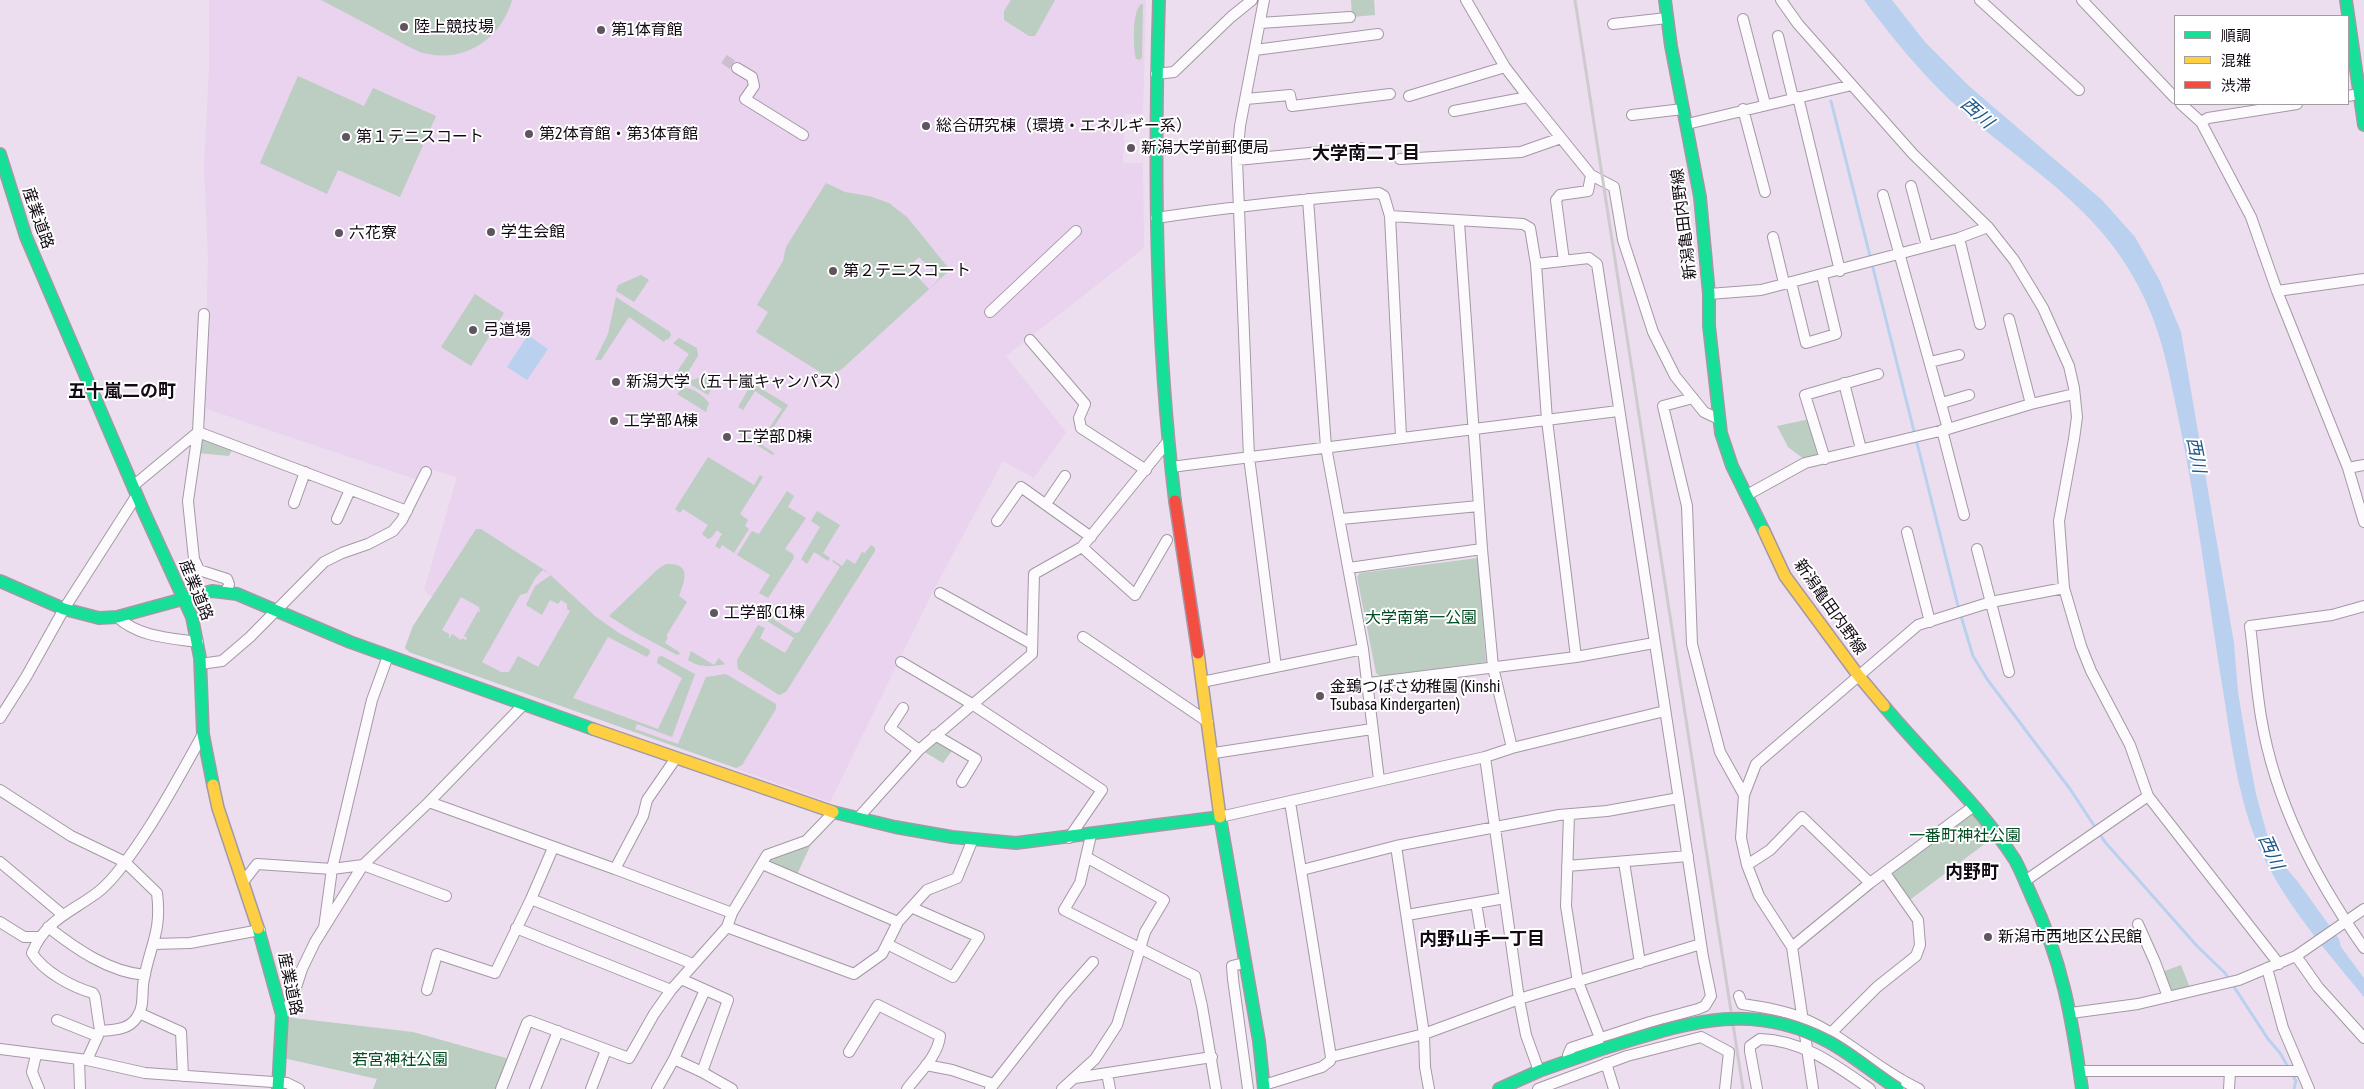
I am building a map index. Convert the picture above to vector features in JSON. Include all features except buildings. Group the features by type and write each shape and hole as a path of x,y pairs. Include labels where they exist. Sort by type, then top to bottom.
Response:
{"street":[{"path":"1159,0 1156,74 1156,218 1160,330 1169,440 1202,682 1214,753 1220,817 1259,1041 1264,1087 1322,1067 1330,1061 1331,1057 1290,802"},
{"path":"1156,74 1174,72 1231,17 1252,0"},
{"path":"1264,0 1240,126 1237,160 1249,457 1276,667"},
{"path":"1466,0 1505,67 1528,97 1591,176 1614,187 1623,240 1653,332 1675,376 1704,412 1719,418"},
{"name":"新潟亀田内野線","path":"1665,0 1700,197 1709,294 1709,326 1719,418 1721,433 1732,466 1785,576 1858,675 1919,748 1974,806 2015,861 2047,929 2061,972 2071,1013 2082,1089"},
{"path":"1781,0 1798,24 1913,154 1988,227 2014,260 2043,308 2069,366 2077,417 2059,521 2064,588 2070,615 2090,671 2130,745 2148,796 2279,964"},
{"path":"1980,0 2079,90"},
{"path":"2082,0 2174,97"},
{"path":"2346,0 2348,15"},
{"path":"1260,23 1350,17"},
{"path":"1613,24 1667,18"},
{"path":"1743,19 1765,104"},
{"path":"2349,26 2357,94 2364,124"},
{"path":"1255,50 1378,34"},
{"path":"1778,36 1796,98 1840,271"},
{"path":"1409,96 1505,67"},
{"path":"737,68 752,77 754,86 745,99 803,135"},
{"path":"1687,124 1743,109 1852,85"},
{"path":"1246,99 1290,95 1292,106 1390,94"},
{"path":"1454,111 1528,97"},
{"path":"2182,105 2201,122 2251,217 2277,291 2348,468 2364,522"},
{"path":"2201,122 2208,118 2291,105"},
{"path":"1632,115 1683,109"},
{"path":"1743,109 1765,192"},
{"path":"1400,159 1521,152 1561,138"},
{"path":"1237,160 1362,148"},
{"name":"産業道路","path":"0,154 26,237 192,617 198,642 203,734 218,808 260,930 282,1015 278,1086"},
{"path":"1564,261 1556,200 1560,195 1588,191 1591,176"},
{"path":"1911,186 1927,246"},
{"path":"1156,218 1239,206 1308,199 1379,193 1384,196 1390,216 1401,436"},
{"path":"1883,195 1942,404 1945,429 1964,514"},
{"path":"1308,199 1326,447 1364,649 1379,780"},
{"path":"1390,216 1527,225 1530,228 1536,264 1547,420 1576,658"},
{"path":"1459,222 1482,548 1493,667 1512,748"},
{"path":"1709,294 1762,290 1840,271 1958,238 1988,227"},
{"path":"990,312 1076,231"},
{"path":"1773,237 1806,343 1836,334 1822,275"},
{"path":"1958,238 1980,324"},
{"path":"1499,1089 1569,1060 1602,1043 1705,1006 1711,996 1701,944 1654,643 1597,264 1589,258 1536,264"},
{"path":"2277,291 2364,279"},
{"path":"204,314 198,432 188,501 194,560 198,570 227,579 229,584 226,592"},
{"path":"2009,319 2031,404"},
{"path":"1030,340 1085,404 1079,418 1081,428 1146,470"},
{"path":"1930,362 1959,355"},
{"path":"1825,459 1805,395 1878,374"},
{"path":"1844,384 1861,449"},
{"path":"1747,496 1804,463 1945,429 2031,404 2074,394"},
{"path":"1942,404 1968,395"},
{"path":"1693,398 1663,406 1687,506 1692,644 1720,752 1744,796"},
{"path":"1172,467 1401,436 1618,411"},
{"path":"0,718 135,490 198,432"},
{"path":"198,432 407,511"},
{"path":"859,817 919,750 1032,654 1034,574 1082,547 1169,440"},
{"path":"2348,468 2364,464"},
{"path":"294,503 305,472"},
{"path":"200,664 222,661 250,637 324,562 342,552 368,544 393,531 402,520 426,472"},
{"path":"1046,504 1065,476"},
{"path":"997,521 1021,487 1091,537"},
{"path":"337,519 350,490"},
{"path":"1341,519 1479,506"},
{"path":"1907,532 1930,622"},
{"path":"1082,547 1135,595 1167,540"},
{"path":"1349,568 1482,548"},
{"path":"1977,549 2009,672"},
{"path":"0,581 64,609 99,618 117,617 184,596 212,591 237,594 274,611 388,656 834,812 895,827 973,839 1016,843 1069,838 1220,817 1485,757 1512,748 1665,711"},
{"path":"1813,1089 1792,946 1759,896 1747,865 1741,838 1744,796 1756,764 1918,625 1991,602 2064,588"},
{"path":"940,593 1032,644"},
{"path":"2364,606 2332,615 2250,626 2261,717 2273,767 2298,839 2344,923 2364,948"},
{"path":"117,617 127,626 138,631 198,642"},
{"path":"1083,637 1208,722"},
{"path":"1368,683 1576,658 1654,643"},
{"path":"1202,682 1364,649"},
{"path":"324,928 332,869 372,700 388,656"},
{"path":"901,662 972,704 1102,790 1069,838"},
{"path":"282,1015 292,1000 302,969 324,928 363,865 430,802 524,704"},
{"path":"903,708 890,728 919,750"},
{"path":"1214,753 1372,729"},
{"path":"80,1089 83,1060 98,1033 93,993 68,983 35,958 32,953 38,937 48,927 96,894 125,862 168,796 203,734"},
{"path":"935,735 976,759 962,782"},
{"path":"1485,757 1519,999 1526,1035 1539,1071"},
{"path":"615,868 643,816 647,800 676,758"},
{"path":"0,790 71,836 125,862 157,893 159,922 145,975 142,1003 139,1013 131,1024 123,1029 98,1033 57,1020"},
{"path":"2025,881 2148,796"},
{"path":"1302,870 1396,846 1559,815 1607,811 1679,798"},
{"path":"430,802 553,848 615,868 732,914"},
{"path":"1792,946 1870,884 1974,806"},
{"path":"501,1089 528,1022 533,1021 629,1058 654,1014 671,990 727,928 732,914 768,855 806,841 834,812"},
{"path":"1569,815 1566,906 1578,982 1602,1043"},
{"path":"1747,865 1770,850 1802,817 1870,884"},
{"path":"1091,835 1080,883 1064,910 1194,976 1212,1057 1216,1089"},
{"path":"727,928 854,974 882,954 898,922 913,908 927,890 957,878 973,839"},
{"path":"1396,846 1408,915 1424,1034 1425,1067 1429,1089"},
{"path":"427,990 437,954 494,973 531,899 553,848"},
{"path":"1567,866 1688,856"},
{"path":"1062,1089 1095,1059 1116,1025 1145,932 1164,900 1086,858"},
{"path":"0,862 63,915"},
{"path":"1624,862 1640,963"},
{"path":"243,882 257,864 332,869 363,865 446,896"},
{"path":"762,864 898,922"},
{"path":"1830,1034 1877,987 1916,956 1920,945 1918,920 1885,873"},
{"path":"1408,915 1506,898"},
{"path":"531,899 693,964"},
{"path":"1476,903 1482,939"},
{"path":"887,944 953,977 979,937 913,908"},
{"path":"2071,1013 2168,998 2239,980 2296,956 2364,909"},
{"path":"0,922 24,937 38,937"},
{"path":"2138,924 2168,998"},
{"path":"48,927 76,949 133,974 145,975"},
{"path":"516,928 671,990"},
{"path":"154,944 190,943 260,930"},
{"path":"1331,1057 1424,1034 1519,999 1701,944"},
{"path":"2296,956 2318,987 2364,1038"},
{"path":"926,1065 952,1070 991,1086 1063,996 1093,962"},
{"path":"1244,963 1232,966 1248,1089"},
{"path":"2267,968 2283,1028 2309,1089"},
{"path":"681,979 728,1000 702,1072"},
{"path":"657,1089 674,1059 705,990"},
{"path":"1739,996 1742,1004 1773,1009 1804,1018 1879,1067 1920,1089"},
{"path":"849,1052 878,1005 940,1036 939,1044 926,1065 907,1089"},
{"path":"139,1013 181,1032 183,1076"},
{"path":"1602,1043 1700,1021 1746,1017 1770,1018 1792,1024 1829,1042 1898,1089"},
{"path":"535,1089 558,1031"},
{"path":"1538,1089 1606,1063 1701,1037 1729,1052 1725,1089"},
{"path":"1757,1089 1750,1046 1758,1040 1767,1039 1808,1050 1870,1089"},
{"path":"0,1049 83,1060 145,1073 278,1086 287,1083 299,1089"},
{"path":"591,1089 606,1050"},
{"path":"36,1055 32,1072 39,1089"},
{"path":"1075,1078 1212,1057"},
{"path":"674,1059 702,1072 714,1085 732,1089"},
{"path":"1606,1063 1614,1089"},
{"path":"2079,1071 2301,1071"},
{"path":"2229,1089 2230,1072"},
{"path":"1107,1073 1110,1089"}],"shaded area":[{"name":"新潟大学（五十嵐キャンパス）","path":"209,0 1146,0 1143,114 1125,114 1123,163 1143,163 1144,248 1006,356 1066,432 1034,478 1003,461 930,597 830,802 409,652 405,648 406,642 413,626 432,597 424,590 457,477 422,467 415,479 204,408 208,258 204,165 209,68"}],"green space":[{"name":"陸上競技場","path":"321,0 512,0 507,14 499,27 478,46 465,52 451,55 436,55 412,49"},
{"path":"1011,0 1055,0 1035,36 1029,36 1004,20 1004,11"},
{"path":"1351,0 1374,0 1375,15 1352,17"},
{"path":"1141,4 1143,4 1142,57 1140,60 1136,59 1134,30 1136,14"},
{"name":"第１テニスコート","path":"298,76 364,106 373,88 436,116 400,197 338,170 327,194 260,163"},
{"path":"826,183 845,192 869,196 889,203 907,217 950,270 843,368 836,373 823,374 756,332 768,312 757,305 783,261 786,247","holes":["919,257 940,278 929,289 908,267"]},
{"path":"641,275 649,280 634,302 616,291 618,285"},
{"name":"弓道場","path":"475,294 504,313 471,366 441,347"},
{"path":"616,297 670,332 671,335 668,340 666,339 664,342 629,317 601,360 595,360 608,334"},
{"path":"679,338 697,348 698,356 681,383 674,385 670,382 689,354 673,343"},
{"path":"714,372 713,386 708,395 690,384 692,380"},
{"path":"752,383 788,405 762,445 774,453 773,455 739,434 741,431 759,443 782,409 755,391 743,410 738,407"},
{"path":"683,388 694,390 707,400 709,403 706,412 677,394"},
{"path":"1810,419 1817,455 1804,459 1788,447 1777,426"},
{"path":"199,438 233,448 229,456 197,453"},
{"path":"708,457 754,485 760,475 763,477 740,514 748,520 745,526 749,529 734,553 722,545 720,549 715,546 722,534 717,530 708,539 702,534 708,525 683,509 680,513 675,509"},
{"path":"787,491 794,496 788,507 806,518 785,549 793,554 794,558 768,598 759,593 770,575 737,555 752,531 759,534"},
{"path":"817,511 840,525 823,553 830,558 828,561 814,552 807,564 801,559 820,527 811,521"},
{"path":"476,529 481,529 546,571 549,574 543,570 536,577 527,593 520,595 482,662 501,672 509,672 518,656 538,667 570,611 567,609 567,604 561,600 558,604 550,600 542,615 526,605 535,586 551,575 596,617 619,633 650,650 647,657 608,637 573,698 658,729 682,678 657,663 658,657 662,656 695,674 672,737 637,724 635,729 678,744 706,677 726,674 776,704 776,709 742,765 736,768 409,652 405,648 413,626","holes":["461,597 479,607 480,612 478,611 464,636 467,638 466,640 462,638 461,640 452,634 449,639 449,634 442,630"]},
{"path":"871,545 875,548 875,551 786,692 779,695 738,669 737,660 758,625 765,628 760,638 785,653 794,638 767,621 765,615 768,610 772,608 777,611 773,619 795,633 799,632 840,567 832,561 842,566 847,559 855,564 862,552 865,553"},
{"name":"大学南第一公園","path":"1478,558 1486,662 1380,676 1376,673 1357,577 1360,573"},
{"path":"666,564 680,566 684,574 679,596 687,602 666,636 668,637 665,643 679,652 680,654 677,655 609,616 658,569"},
{"path":"691,651 714,665 719,658 725,664 710,666 701,666 688,660"},
{"path":"935,737 954,748 943,763 921,750"},
{"name":"一番町神社公園","path":"1973,808 1994,837 1907,902 1886,873"},
{"path":"805,841 811,844 795,879 767,865 774,854"},
{"path":"2181,965 2190,988 2171,992 2162,972"},
{"name":"若宮神社公園","path":"285,1017 413,1032 513,1060 500,1089 373,1089 377,1079 283,1058"}],"water":[{"name":"西川","path":"1864,0 1892,0 1925,42 1969,86 2102,200 2135,237 2160,281 2181,332 2234,643 2238,692 2248,752 2256,794 2268,838 2275,855 2298,882 2364,978 2364,997 2311,931 2286,896 2265,860 2250,823 2231,743 2185,452 2166,359 2153,317 2130,270 2109,241 2061,191 1951,101 1905,52"},
{"path":"528,335 548,349 527,380 507,367"}],"waterway":[{"path":"1831,101 1958,606 1973,656 1987,679 2070,789 2105,842 2197,946 2225,973 2268,1039 2280,1053 2296,1081 2294,1089"}],"tunnel":[{"path":"724,59 737,68"}],"railway":[{"path":"1575,0 1743,1089"}],"traffic: fast":[{"path":"1159,0 1157,188 1160,314 1168,439 1175,501"},
{"path":"1665,0 1671,46 1700,197 1709,294 1709,326 1721,433 1732,466 1764,531"},
{"path":"2346,0 2348,15"},
{"path":"2349,21 2364,125"},
{"path":"0,154 26,237 144,512 192,617 200,658 203,734 213,785"},
{"path":"0,581 64,609 99,618 117,617 212,591 237,594 350,642 593,729"},
{"path":"1884,706 1969,800 2001,839 2015,860 2042,919 2058,966 2070,1014 2082,1089"},
{"path":"833,812 895,827 952,837 1016,843 1220,817 1259,1041 1264,1089"},
{"path":"258,928 282,1015 278,1089"},
{"path":"1605,1048 1690,1024 1744,1019 1772,1021 1800,1029 1829,1042 1898,1089"},
{"path":"1499,1089 1539,1071 1605,1048"}],"traffic: slow":[{"path":"1764,531 1785,576 1858,675 1884,706"},
{"path":"1198,653 1220,817"},
{"path":"593,729 833,812"},
{"path":"213,785 218,808 258,928"}],"traffic: jam":[{"path":"1175,501 1198,653"}],"place":[{"name":"陸上競技場","path":"404,27"},
{"name":"第1体育館","path":"601,30"},
{"name":"総合研究棟（環境・エネルギー系）","path":"926,126"},
{"name":"第2体育館・第3体育館","path":"529,134"},
{"name":"第１テニスコート","path":"346,137"},
{"name":"新潟大学前郵便局","path":"1131,148"},
{"name":"学生会館","path":"491,232"},
{"name":"六花寮","path":"339,233"},
{"name":"第２テニスコート","path":"833,271"},
{"name":"弓道場","path":"473,330"},
{"name":"新潟大学（五十嵐キャンパス）","path":"616,382"},
{"name":"工学部 A棟","path":"614,421"},
{"name":"工学部 D棟","path":"727,437"},
{"name":"工学部 C1棟","path":"714,613"},
{"name":"金鵄つばさ幼稚園 (Kinshi Tsubasa Kindergarten)","path":"1320,696"},
{"name":"新潟市西地区公民館","path":"1988,937"}],"district":[{"name":"大学南二丁目","path":"1366,153"},
{"name":"五十嵐二の町","path":"122,391"},
{"name":"内野町","path":"1972,872"},
{"name":"内野山手一丁目","path":"1482,939"}]}
